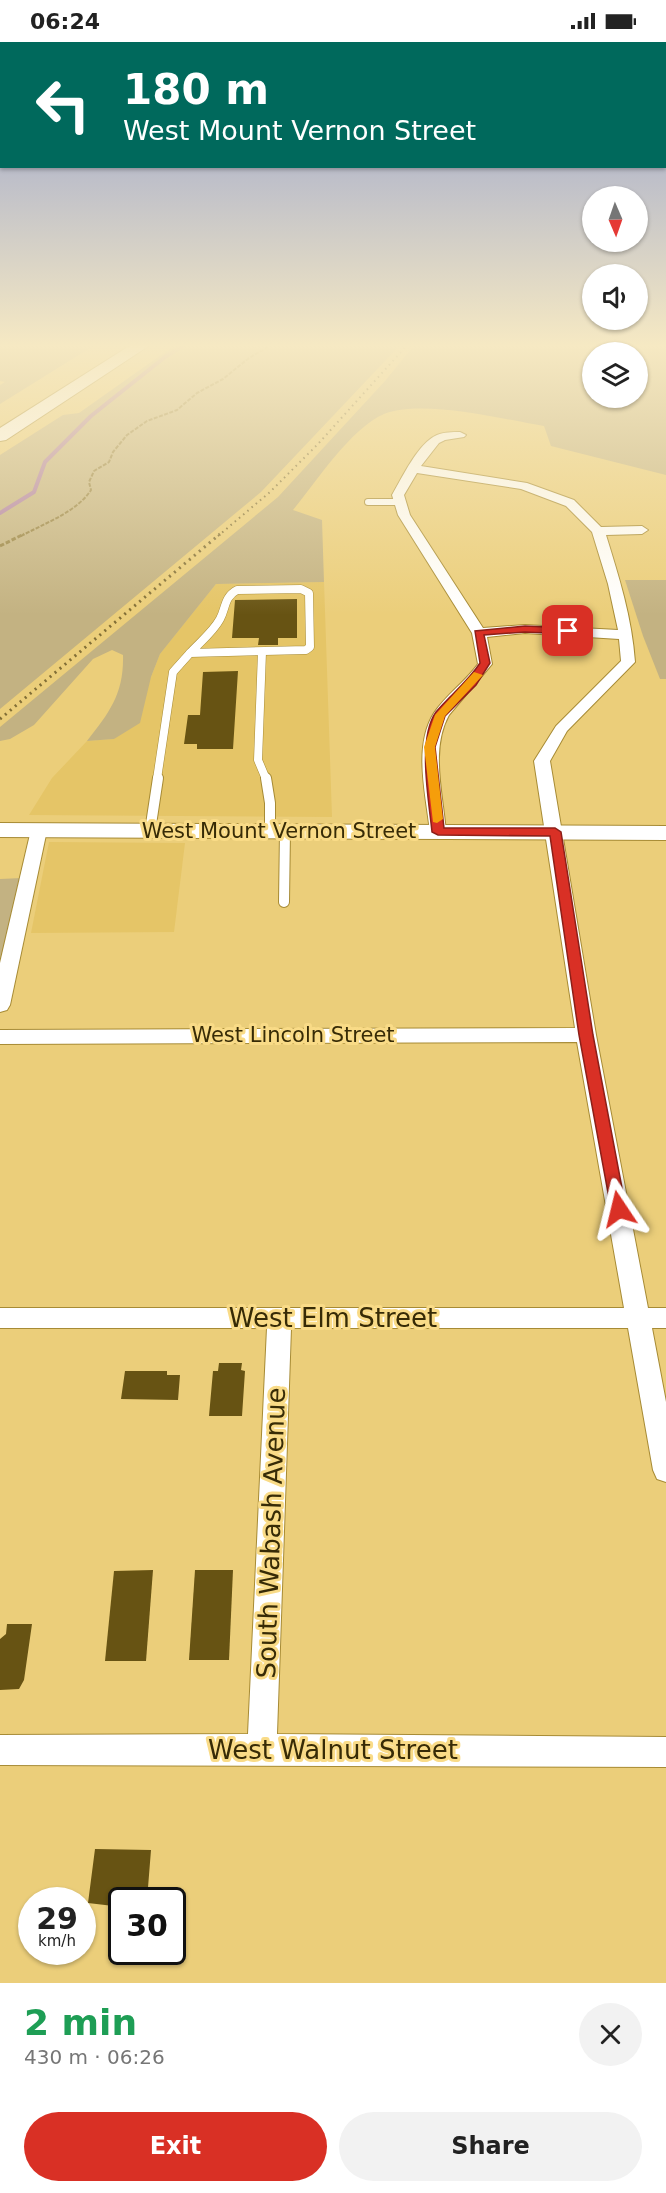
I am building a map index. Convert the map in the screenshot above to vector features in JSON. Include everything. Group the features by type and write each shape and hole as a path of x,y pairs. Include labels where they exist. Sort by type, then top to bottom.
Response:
{"street":[{"path":"438,832 430,747 440,715 472,683 485,663 479,633 404,515 398,495 416,469 425,449 440,438 460,435"},
{"path":"416,469 533,490 570,503 598,531 615,584 626,635 628,662 561,729 542,761 586,1035 666,1470"},
{"path":"598,531 642,530"},
{"path":"479,633 525,629 626,635"},
{"name":"West Mount Vernon Street","path":"0,830 666,833"},
{"path":"0,1005 39,830"},
{"name":"West Lincoln Street","path":"0,1036 586,1035"},
{"name":"West Elm Street","path":"0,1318 666,1318"},
{"name":"South Wabash Avenue","path":"262,1749 279,1318"},
{"name":"West Walnut Street","path":"0,1750 666,1752"}],"lane":[{"path":"368,502 400,502"},
{"path":"150,831 173,672 220,619 227,596 231,592 237,590 307,590 309,593 310,646 299,652 190,653"},
{"path":"262,652 258,760 265,772 278,831 284,902"}],"path":[{"path":"0,546 60,514 90,494 92,488 89,482 94,471 109,462 112,452 129,434"}],"shaded area":[{"path":"34,434 316,434 261,492 0,709 0,455"},
{"path":"336,434 356,434 323,471 293,510 322,520 324,582 216,584 160,654 151,677 140,723 114,739 87,741 109,711 118,691 123,655 112,650 93,659 34,725 10,739 0,741 0,727 278,497"},
{"path":"547,434 666,434 666,475 551,446"},
{"path":"625,580 666,580 666,679 660,679"},
{"path":"324,582 332,817 29,815 52,778 87,741 114,739 151,677 160,654 216,584"},
{"path":"49,842 185,843 174,932 31,933"},
{"path":"22,878 0,961 0,879"}],"building":[{"path":"297,599 297,638 278,638 278,645 258,645 259,638 232,638 235,600"},
{"path":"238,671 233,749 197,749 197,744 184,744 188,715 200,715 203,672"},
{"path":"219,1363 242,1363 241,1370 245,1371 242,1416 209,1416 213,1371 218,1371"},
{"path":"125,1371 167,1371 167,1375 180,1375 178,1400 121,1399"},
{"path":"153,1570 146,1661 105,1661 114,1571"},
{"path":"195,1570 233,1570 229,1660 189,1660"},
{"path":"7,1624 32,1624 24,1680 19,1689 0,1690 0,1639 6,1634"},
{"path":"95,1849 151,1850 148,1887 108,1887 108,1905 96,1904 96,1887 90,1887"}],"waterway":[{"path":"0,513 34,492 45,462 73,434"}],"railway":[{"path":"218,536 270,492 327,434"},
{"path":"0,719 220,534"}],"slow traffic":[{"path":"437,819 430,747 440,715 478,675"}],"route":[{"path":"568,631 525,629 479,633 485,663 472,683 440,715 430,747 438,832 555,832 586,1035 619,1209"}]}
